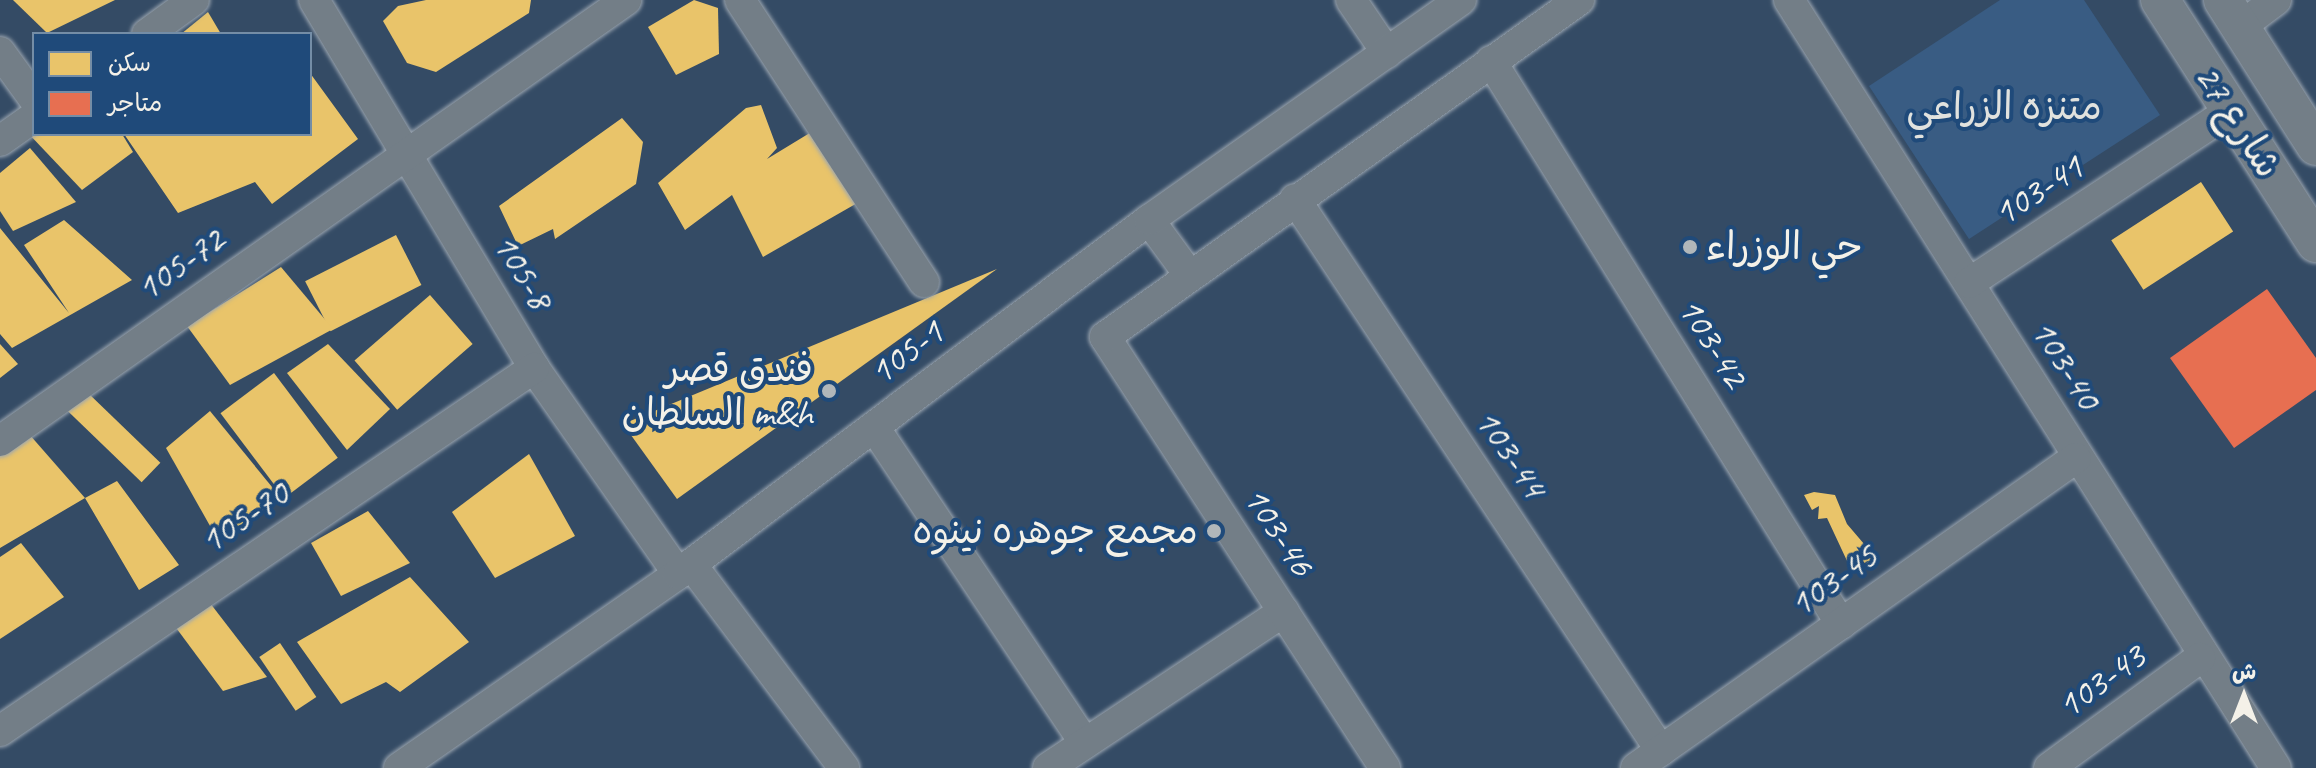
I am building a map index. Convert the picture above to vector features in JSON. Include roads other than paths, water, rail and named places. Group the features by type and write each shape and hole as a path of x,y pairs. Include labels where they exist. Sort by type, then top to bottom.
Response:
{"main road":[{"name":"شارع 27","path":"2160,0 2316,243"},
{"name":"شارع 27","path":"2231,13 2316,146"}],"street":[{"path":"150,32 194,0"},
{"name":"105-8","path":"314,0 534,368 684,569 844,768"},
{"name":"105-72","path":"0,441 626,0"},
{"path":"740,0 924,282"},
{"path":"1351,0 1387,53"},
{"name":"105-1","path":"399,768 684,569 1149,220 1461,0"},
{"path":"1149,220 1188,273 1579,0"},
{"name":"103-40","path":"1789,0 1969,283 2200,658 2276,768"},
{"path":"2231,13 2276,0"},
{"path":"0,52 32,96"},
{"name":"103-42","path":"1491,61 1841,624"},
{"name":"103-41","path":"1969,283 2231,110"},
{"path":"0,141 32,118"},
{"name":"103-44","path":"1295,199 1648,760"},
{"name":"103-46","path":"1188,273 1105,337 1385,768"},
{"name":"105-70","path":"0,731 534,368"},
{"path":"874,427 1085,743"},
{"name":"103-45","path":"1648,760 2076,458"},
{"path":"1048,768 1284,611"},
{"name":"103-43","path":"2049,768 2200,658"}],"place":[{"name":"حي الوزراء","path":"1690,247"},
{"name":"فندق قصر السلطان m&h","path":"829,391"},
{"name":"مجمع جوهره نينوه","path":"1214,531"}],"park label":[{"name":"متنزه الزراعي","path":"2004,107"}]}
